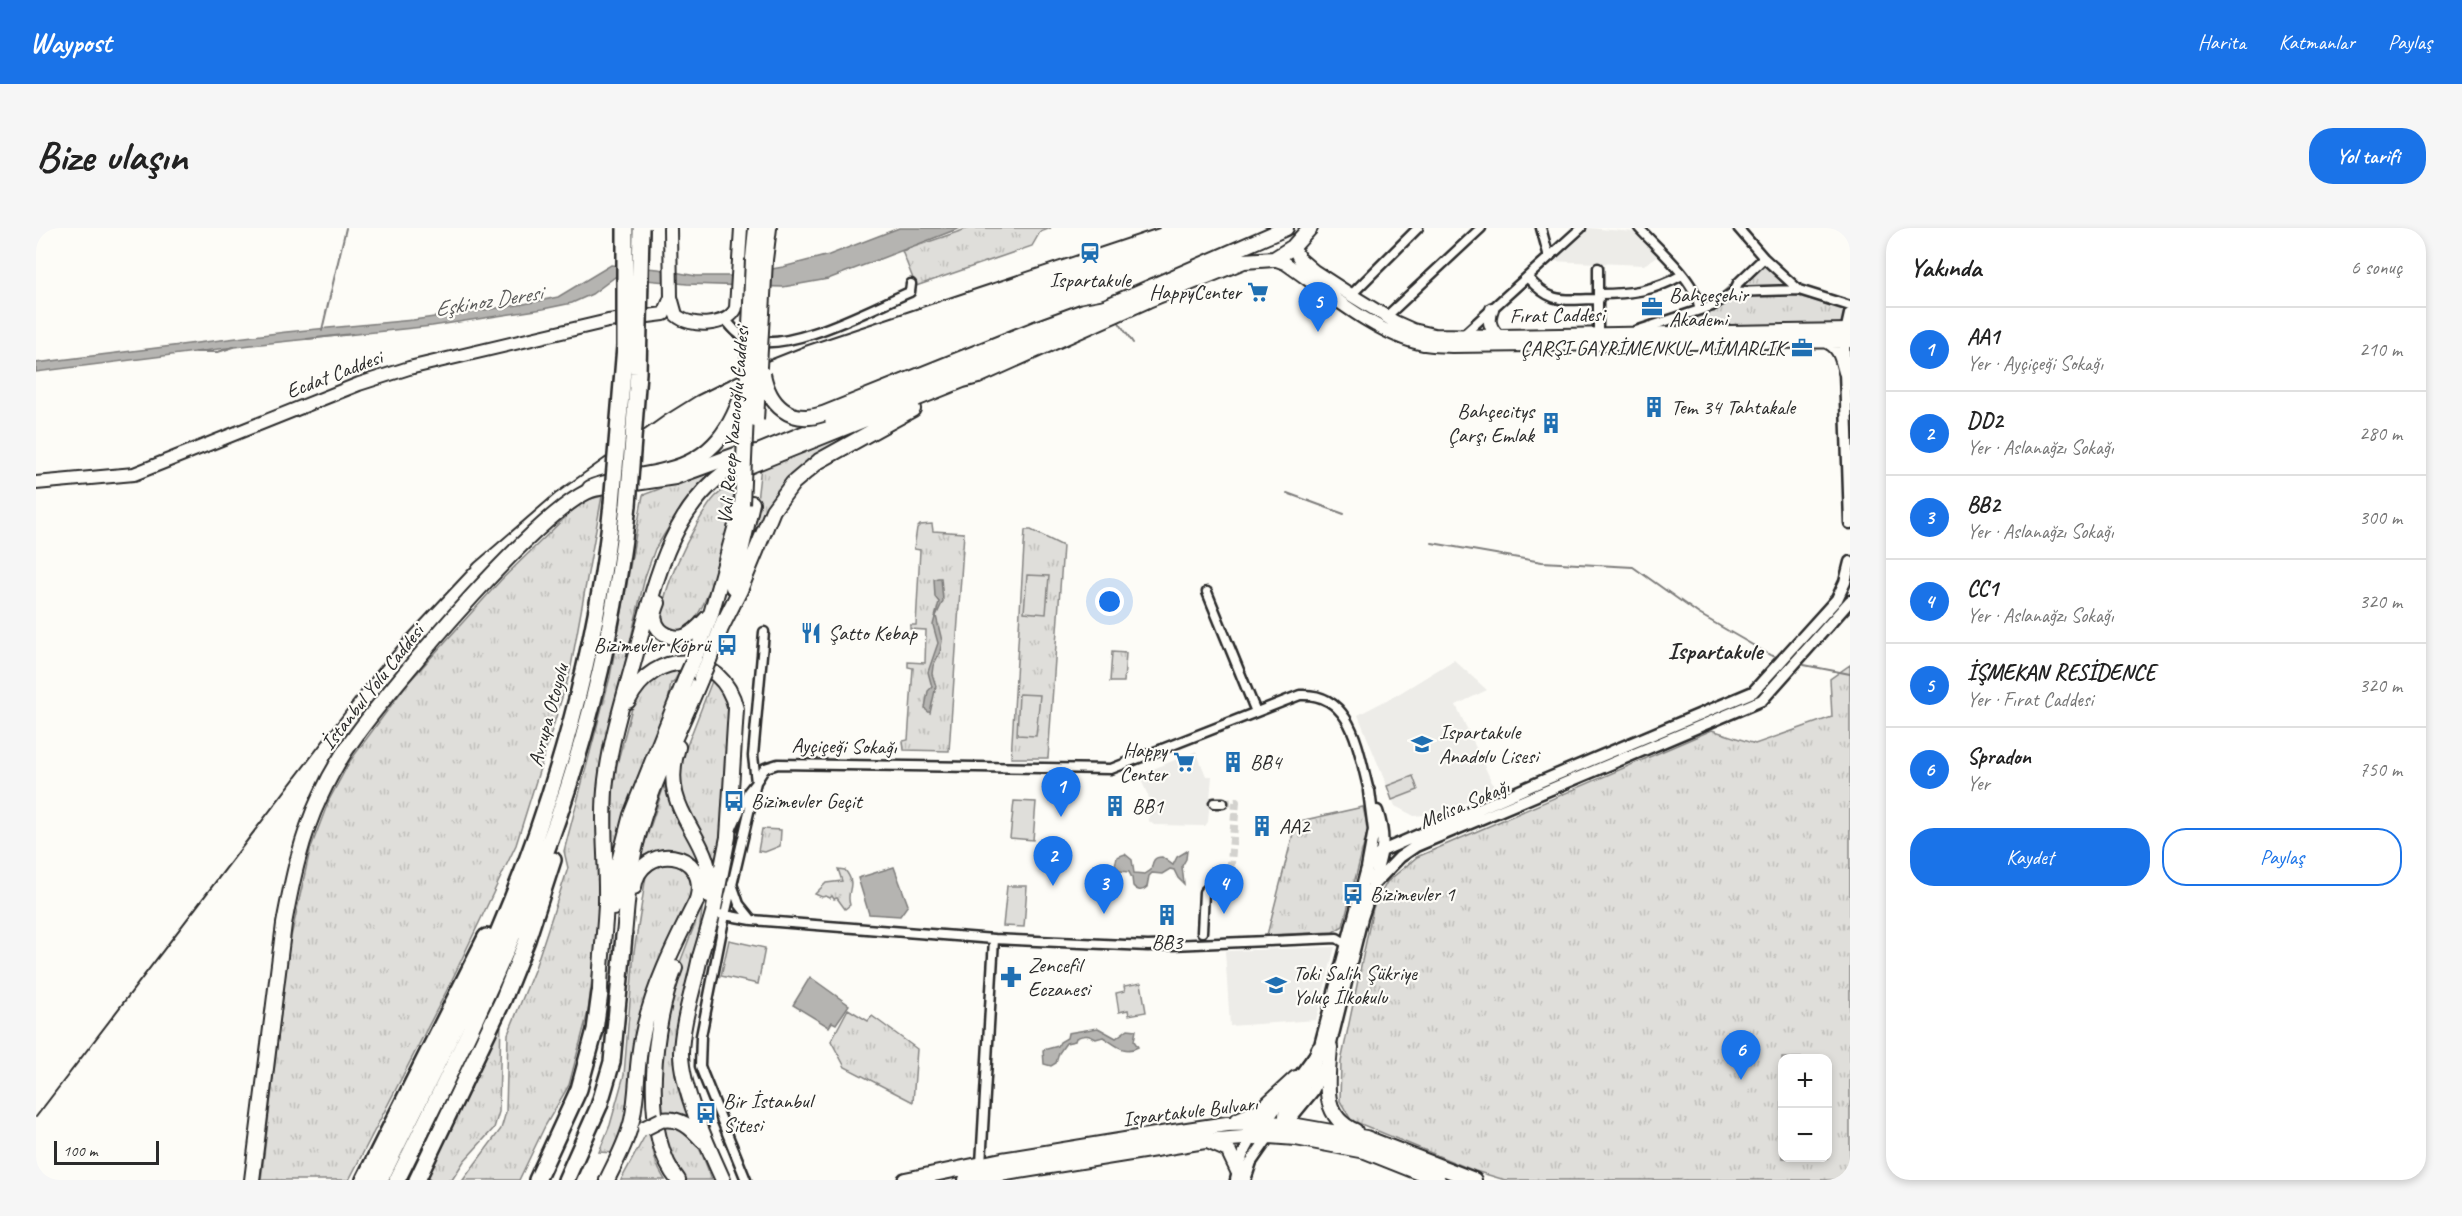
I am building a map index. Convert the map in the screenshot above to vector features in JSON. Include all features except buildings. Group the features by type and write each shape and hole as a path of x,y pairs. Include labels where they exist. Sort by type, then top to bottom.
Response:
{"highway":[{"name":"Avrupa Otoyolu","path":"397,1180 475,1022 538,874 563,801 588,715 614,602 620,504 625,345 625,228"},
{"name":"Avrupa Otoyolu","path":"380,1180 486,961 544,807 577,694 620,504 638,373 641,228"},
{"path":"418,1179 503,1000 523,950 580,770 588,729 588,715"},
{"path":"364,1180 507,893 524,865"},
{"path":"566,1180 599,1106 612,1062 624,936"},
{"path":"537,1180 579,1089 595,1030 600,993"}],"main road":[{"path":"663,228 668,259"},
{"path":"670,228 669,292 676,315 681,319 715,322 726,320 733,315 741,228"},
{"path":"756,228 759,260"},
{"path":"759,260 768,228"},
{"path":"722,628 773,510 793,483 819,461 978,376 1148,300 1244,261 1268,259 1293,247 1310,228"},
{"path":"600,993 606,905 603,815 606,781 616,727 657,580 676,532 706,487 735,463 758,452 956,372 1282,230 1293,247"},
{"path":"1253,242 1252,249 1268,259"},
{"name":"Fırat Caddesi","path":"1293,247 1299,258 1314,271 1350,295 1413,330 1434,335 1629,333 1848,335"},
{"name":"Fırat Caddesi","path":"1268,259 1285,263 1376,325 1423,344 1452,346 1824,341 1848,335"},
{"name":"Vali Recep Yazıcıoğlu Caddesi","path":"702,658 722,628 737,571 747,504 761,345 759,260"},
{"name":"Vali Recep Yazıcıoğlu Caddesi","path":"702,658 711,614 747,504 747,379 759,260"},
{"name":"Ecdat Caddesi","path":"36,483 134,474 359,384 395,372 608,321 664,314 669,292"},
{"path":"761,345 767,392 774,402 793,415 814,417 1035,328 1084,311 1106,307"},
{"path":"1492,309 1488,319 1489,324 1498,336"},
{"path":"1824,341 1836,347 1845,372"},
{"path":"711,614 695,631 680,638 666,635 655,622 657,604 677,546 695,514 717,488 744,468 978,376"},
{"path":"590,488 608,480 669,470 700,455 712,446 730,425 737,413 747,379"},
{"path":"590,488 675,477 741,453 758,452"},
{"name":"İstanbul Yolu Caddesi","path":"252,1180 288,903 306,832 320,797 355,737 437,636 525,542 590,488"},
{"path":"702,658 694,678 672,774 673,794 702,848 710,870 710,892 700,957 681,1053 686,1084 717,1173 723,1180"},
{"path":"616,727 633,692 650,672 666,664 682,662 707,670 729,688 736,709 728,837 719,914 700,957"},
{"path":"600,993 605,975 623,841 638,795 675,704 694,678"},
{"path":"624,936 629,886 637,841 648,803 683,721"},
{"path":"624,936 630,919 635,882 641,870 660,857 677,857 692,866 699,884 695,915 663,1004 656,1046 654,1086 658,1126 666,1159 678,1180"},
{"path":"607,1180 627,1137 632,1120 641,1040 646,1018 681,932 697,900"},
{"path":"1296,1138 1288,1130 1286,1124 1287,1108 1324,1048"},
{"path":"1324,1048 1328,1096 1332,1113 1343,1126 1372,1140"},
{"path":"1227,1124 1261,1110 1296,1078"},
{"path":"607,1180 623,1165 645,1128 661,1120 676,1119 684,1123 692,1128 710,1149"},
{"name":"Ispartakule Bulvarı","path":"905,1180 981,1164 1227,1124 1365,1151 1438,1180"},
{"name":"Ispartakule Bulvarı","path":"1267,1130 1286,1124 1372,1140 1474,1180"},
{"path":"1253,1137 1267,1130"},
{"name":"Ispartakule Bulvarı","path":"966,1180 1205,1141 1253,1137"},
{"path":"1205,1141 1223,1146 1228,1150 1240,1177"}],"street":[{"path":"1350,295 1418,228"},
{"path":"1387,316 1481,228"},
{"path":"1541,228 1549,257"},
{"path":"1452,346 1581,228"},
{"path":"1640,228 1696,293 1699,309"},
{"path":"1738,228 1764,258 1799,290"},
{"path":"1734,292 1738,283 1764,258"},
{"path":"1598,268 1598,334"},
{"path":"1527,277 1542,293 1555,300 1643,292 1665,285 1682,275"},
{"path":"726,320 738,335 759,342 773,342 848,321 910,292 912,284"},
{"path":"1629,333 1712,306 1734,292 1799,290 1850,306"},
{"path":"1850,314 1845,372 1850,523"},
{"name":"Melisa Sokağı","path":"1383,851 1753,692 1837,599 1845,582 1850,562"},
{"path":"1207,592 1256,712"},
{"name":"Melisa Sokağı","path":"1240,1177 1251,1162 1296,1078 1324,1048 1373,885 1400,857 1416,846 1762,700 1850,601"},
{"path":"746,1180 700,1066 719,914 732,883 756,782 753,756 764,632"},
{"name":"Ayçiçeği Sokağı","path":"728,837 748,792 765,768 778,764 1111,769 1300,695 1320,695 1331,701 1350,724 1369,791 1384,831 1383,851 1373,885"},
{"path":"732,786 735,791 748,792"},
{"name":"Ayçiçeği Sokağı","path":"1367,868 1374,831 1369,791"},
{"path":"1384,831 1406,841"},
{"path":"1367,868 1383,851"},
{"name":"Melisa Sokağı","path":"1324,1048 1346,943 1367,868"},
{"path":"732,883 739,904 752,920"},
{"path":"1202,932 1204,892 1210,886 1229,887"},
{"path":"719,914 752,920 994,939 1148,946 1337,938 1346,943"},
{"path":"981,1164 994,939"},
{"path":"1240,1177 1242,1156 1253,1137"}],"shaded area":[{"path":"899,228 960,228 828,279 783,287 687,284 615,277 592,294 572,303 543,309 432,326 251,345 36,372 36,363 286,332 413,320 519,305 558,297 611,265 658,269 696,276 732,276 783,267 829,255"},
{"path":"1588,228 1634,232 1658,256 1644,265 1550,261"},
{"path":"941,578 943,601 936,616 942,641 940,652 933,666 932,674 936,686 930,713 925,708 928,691 932,687 928,672 938,643 933,625 939,602 935,597 934,579"},
{"name":"Ispartakule Anadolu Lisesi","path":"1454,660 1487,690 1456,705 1496,791 1435,814 1414,816 1395,806 1358,715"},
{"path":"1196,751 1206,776 1212,776 1208,822 1205,826 1154,825 1149,821 1149,798 1139,775"},
{"path":"1187,851 1182,866 1184,884 1174,870 1170,869 1162,874 1152,873 1149,876 1147,887 1138,890 1133,886 1129,872 1120,871 1115,865 1117,857 1125,854 1132,860 1134,873 1145,874 1151,870 1156,858 1162,857 1173,865 1177,857"},
{"path":"894,867 908,905 900,916 869,914 858,878"},
{"name":"Toki Salih Şükriye Yoluç İlkokulu","path":"1335,947 1316,1020 1230,1026 1225,951"},
{"path":"810,977 849,1005 836,1024 832,1022 829,1027 793,1005"},
{"path":"1098,1028 1116,1038 1128,1029 1136,1030 1134,1041 1138,1047 1128,1050 1103,1037 1096,1039 1082,1036 1066,1043 1056,1063 1051,1066 1044,1064 1043,1050 1058,1046 1067,1038 1068,1033"}],"green space":[{"path":"969,228 1051,228 1040,232 1032,246 916,286 902,251"},
{"path":"1764,254 1799,286 1846,299 1842,326 1659,328 1651,320 1712,302"},
{"path":"884,420 776,497 756,530 752,544 761,466"},
{"path":"713,469 684,503 655,549 645,577 615,707 598,794 598,929 588,1012 569,1085 545,1126 519,1180 463,1180 501,1129 506,1112 508,1034 535,968 568,868 564,851 610,677 643,495"},
{"path":"736,480 716,572 706,598 695,619 682,630 668,629 663,620 663,604 687,542 707,507 717,495"},
{"path":"602,496 570,672 516,845 448,988 349,1180 261,1180 289,946 310,850 329,800 350,761 407,684 501,580 582,501"},
{"path":"932,524 933,531 964,533 949,751 904,750 903,741 908,740 913,668 908,667 908,662 925,663 926,630 910,629 910,625 916,625 920,550 914,549 917,528 920,525"},
{"path":"1025,530 1031,530 1063,546 1048,758 1011,758"},
{"path":"1027,575 1049,576 1046,614 1024,612"},
{"path":"1112,652 1126,653 1124,682 1110,682"},
{"path":"1850,665 1850,1180 1505,1180 1475,1171 1351,1120 1340,1101 1341,1062 1373,908 1387,882 1417,857 1712,730 1755,744 1832,717 1830,679"},
{"path":"681,669 671,683 668,702 636,782 612,860 613,790 617,764 635,697 658,674"},
{"path":"712,681 724,693 729,709 722,819 716,868 708,848 683,803 679,766"},
{"path":"1019,694 1040,695 1036,736 1017,735"},
{"path":"1413,776 1418,790 1392,800 1387,786"},
{"path":"664,786 673,811 705,866 701,867 687,855 673,850 658,851 640,857"},
{"path":"1014,801 1036,802 1033,840 1010,838"},
{"path":"1363,807 1368,829 1343,926 1333,932 1267,935 1296,822"},
{"path":"762,829 781,830 780,846 765,852 758,851"},
{"path":"663,863 681,866 689,872 692,880 691,900 644,1010 629,1109 615,1153 599,1152 610,1125 624,1075 634,952 646,876 656,866"},
{"path":"838,869 845,870 851,880 850,905 845,909 837,898 815,894 826,883 842,881"},
{"path":"1007,886 1027,886 1024,927 1003,926"},
{"path":"703,903 698,940 682,1004 673,1061 692,1123 661,1115 662,1022 679,965"},
{"path":"729,940 765,948 758,984 721,976"},
{"path":"1141,983 1146,1012 1129,1015 1128,1010 1119,1012 1116,993 1125,991 1124,986"},
{"path":"848,1009 868,1021 872,1016 917,1049 913,1102 845,1067 831,1041"},
{"path":"501,1017 499,1112 494,1128 464,1161 452,1180 421,1180"},
{"path":"665,1125 685,1132 692,1138 701,1151 712,1180 687,1180 668,1147"},
{"path":"647,1132 652,1132 654,1157 665,1180 621,1180"}],"waterway":[{"path":"322,330 346,228"},
{"path":"1118,321 1133,343"},
{"name":"Eşkinoz Deresi","path":"307,339 352,334"},
{"name":"Eşkinoz Deresi","path":"196,352 218,352 234,347"},
{"path":"1287,493 1344,514"},
{"path":"1432,543 1542,562 1633,567 1699,614 1770,655 1780,658"},
{"path":"1804,665 1850,674"}],"tunnel":[{"path":"1223,803 1236,802 1229,887"}],"railway":[{"path":"36,1117 372,677 403,640 475,563 555,494 664,416 696,396 767,361 805,346 1159,228"}],"place":[{"name":"Ispartakule","path":"1090,253"},
{"name":"HappyCenter","path":"1258,292"},
{"name":"Bahçeşehir Akademi","path":"1652,307"},
{"name":"İŞMEKAN RESİDENCE","path":"1318,332"},
{"name":"ÇARŞI GAYRİMENKUL MİMARLIK","path":"1802,348"},
{"name":"Tem 34 Tahtakale","path":"1654,407"},
{"name":"Bahçecitys Çarşı Emlak","path":"1551,423"},
{"name":"Şatto Kebap","path":"811,633"},
{"name":"Bizimevler Köprü","path":"727,645"},
{"name":"Ispartakule Anadolu Lisesi","path":"1422,744"},
{"name":"Happy Center","path":"1184,762"},
{"name":"BB4","path":"1233,762"},
{"name":"Bizimevler Geçit","path":"734,801"},
{"name":"BB1","path":"1115,806"},
{"name":"AA1","path":"1061,817"},
{"name":"AA2","path":"1262,826"},
{"name":"DD2","path":"1053,886"},
{"name":"Bizimevler 1","path":"1353,894"},
{"name":"BB2","path":"1104,914"},
{"name":"CC1","path":"1224,914"},
{"name":"BB3","path":"1167,915"},
{"name":"Zencefil Eczanesi","path":"1011,977"},
{"name":"Toki Salih Şükriye Yoluç İlkokulu","path":"1276,985"},
{"name":"Spradon","path":"1741,1080"},
{"name":"Bir İstanbul Sitesi","path":"706,1113"}],"district":[{"name":"Ispartakule","path":"1715,651"}]}
